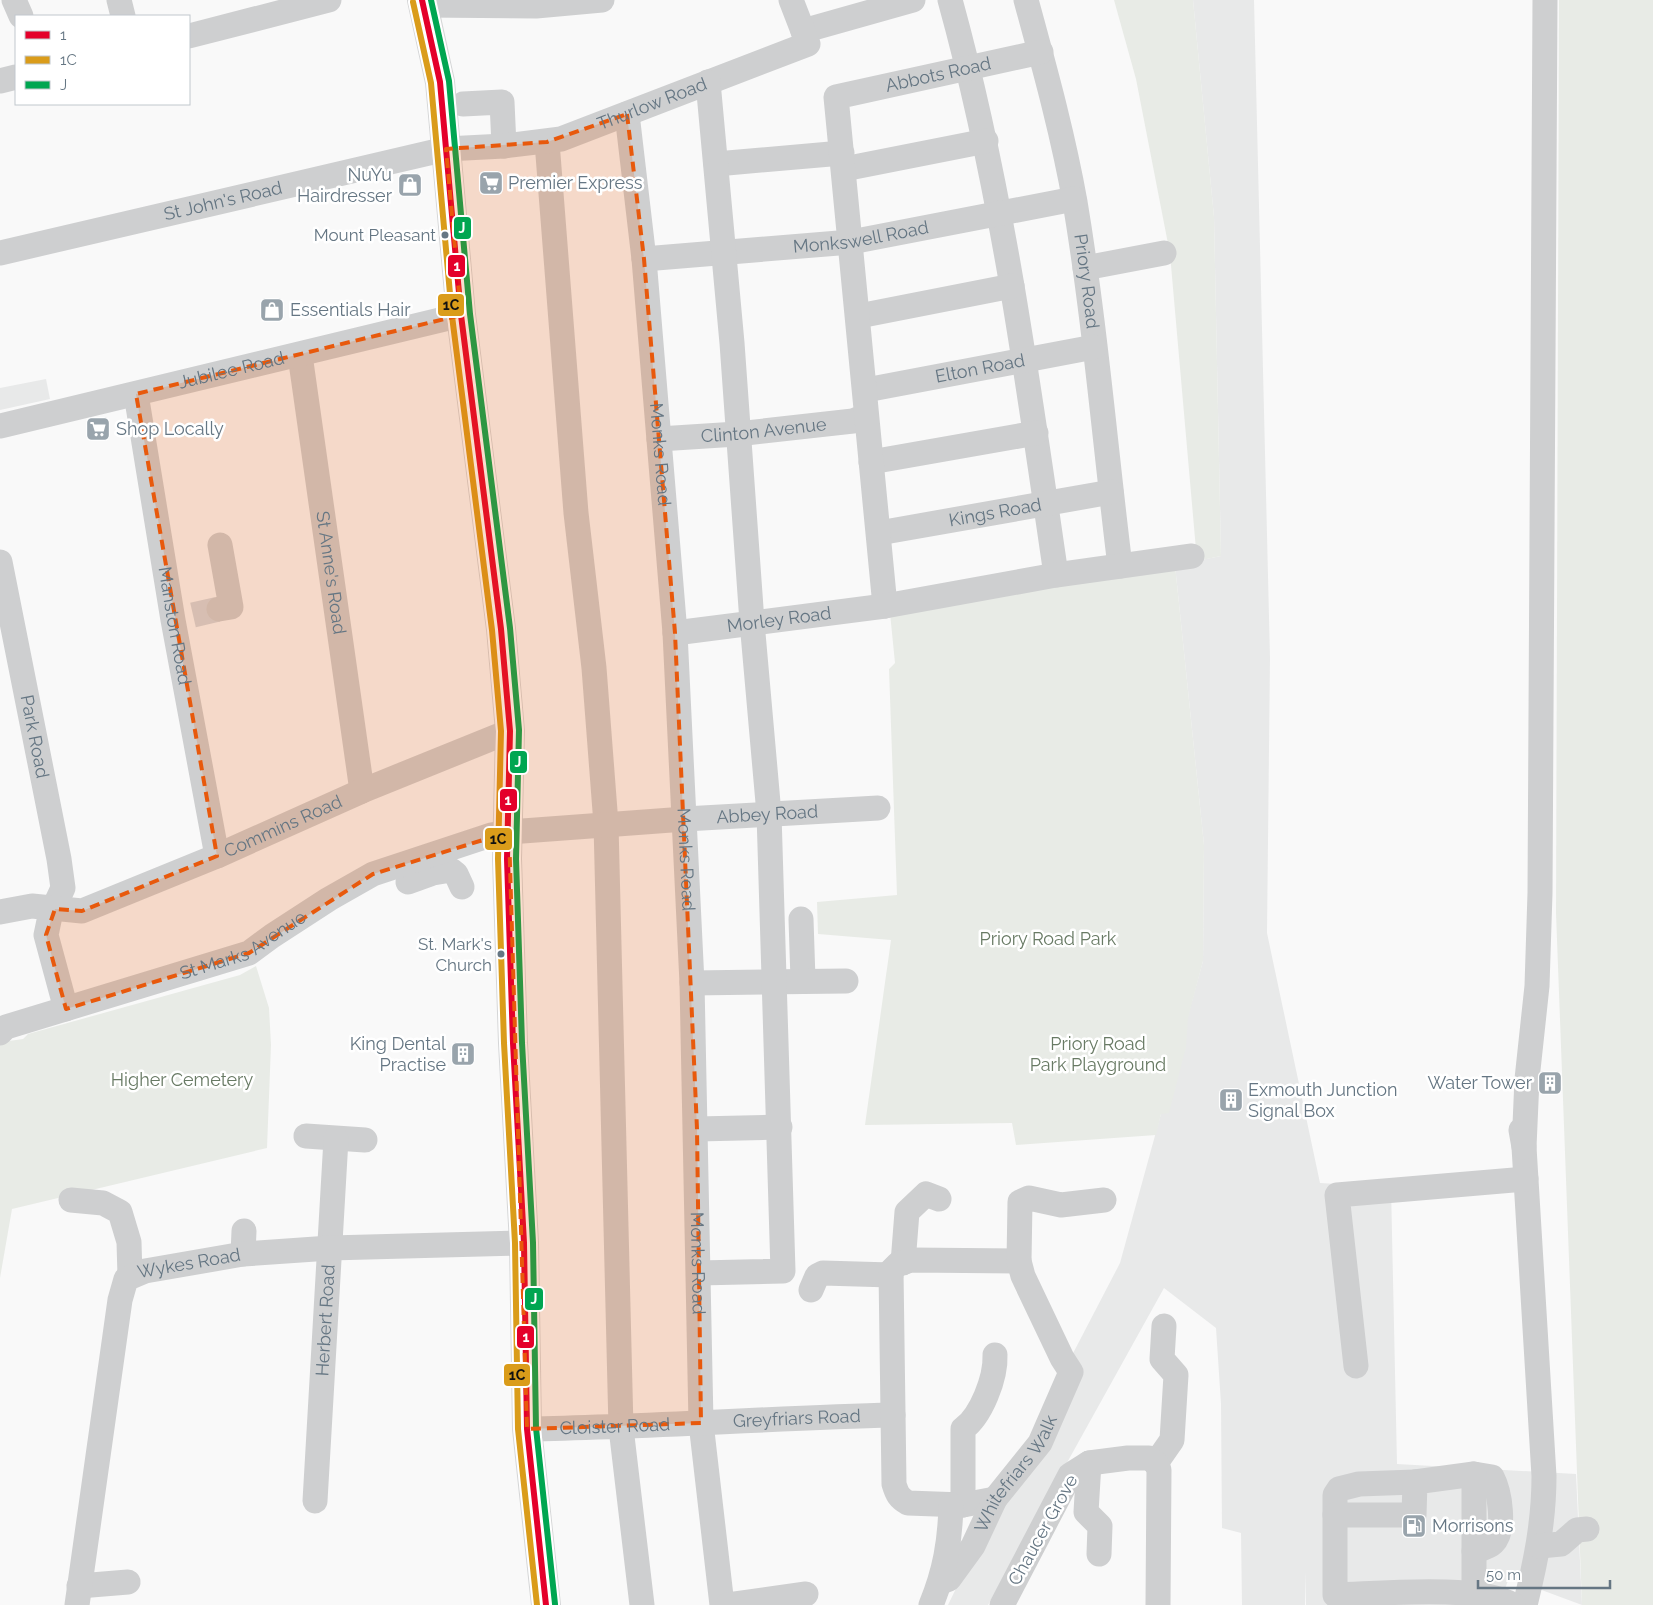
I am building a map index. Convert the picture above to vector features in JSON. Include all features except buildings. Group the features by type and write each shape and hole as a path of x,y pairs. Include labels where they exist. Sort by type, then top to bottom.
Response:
{"main road":[{"path":"422,2 436,59 461,315 501,629 510,731 507,859 513,1043 524,1243 527,1429 546,1605"}],"street":[{"path":"14,0 21,15"},
{"path":"119,0 123,15"},
{"path":"190,36 298,4 329,0"},
{"path":"422,2 536,6 602,0"},
{"path":"791,0 803,31 914,0"},
{"path":"950,0 986,141 1036,433 1056,576"},
{"name":"Priory Road","path":"1026,0 1041,52 1074,199 1085,268 1120,566"},
{"path":"1524,1147 1526,1079 1537,986 1540,893 1544,0"},
{"name":"Thurlow Road","path":"446,149 547,142 626,114 808,44 803,31"},
{"name":"Abbots Road","path":"843,161 836,97 1041,52"},
{"path":"0,81 15,77"},
{"path":"699,1274 783,1272 770,814 752,622 737,434 732,343 708,82"},
{"path":"463,104 502,102 504,146"},
{"name":"Monks Road","path":"626,114 644,259 675,633 686,818 697,1129 701,1423 722,1605"},
{"path":"716,164 843,161 986,141"},
{"path":"547,142 576,512 594,668 606,824 621,1428 642,1605"},
{"name":"St John's Road","path":"0,253 446,149"},
{"path":"843,161 885,606"},
{"name":"Monkswell Road","path":"644,259 851,242 1074,199"},
{"path":"1085,268 1164,252"},
{"path":"858,316 1012,286"},
{"name":"Jubilee Road","path":"0,426 461,315"},
{"name":"Elton Road","path":"866,390 1094,346"},
{"name":"St Anne's Road","path":"300,355 362,791"},
{"name":"Manston Road","path":"136,394 183,617 217,856"},
{"name":"Clinton Avenue","path":"659,439 737,434 853,421 866,416"},
{"path":"871,462 1036,433"},
{"name":"Kings Road","path":"879,533 1111,492"},
{"path":"219,609 232,607 220,545"},
{"name":"Morley Road","path":"675,633 885,606 1056,576 1192,556"},
{"name":"Park Road","path":"0,562 64,888 55,909"},
{"name":"Commins Road","path":"0,912 32,906 82,911 217,856 362,791 510,731"},
{"name":"Abbey Road","path":"509,832 686,818 878,808"},
{"name":"St Marks Avenue","path":"0,1033 6,1027 249,953 329,899 373,874 431,864 466,842 509,832"},
{"path":"408,882 431,864 456,874 462,887"},
{"path":"55,909 46,926 46,935 66,1009"},
{"path":"801,919 803,980"},
{"path":"692,983 846,980"},
{"path":"1511,1054 1524,1147 1544,1476 1544,1512 1540,1546 1525,1605"},
{"path":"697,1129 780,1128"},
{"path":"306,1136 365,1140"},
{"name":"Herbert Road","path":"314,1501 336,1139"},
{"path":"1356,1366 1337,1195 1526,1179"},
{"path":"940,1199 926,1194 908,1212 897,1269 893,1415 894,1484 900,1499 908,1503 957,1505 995,1499"},
{"path":"814,1275 897,1269 911,1260 1019,1261 1020,1202 1023,1199 1035,1198 1061,1205 1104,1200"},
{"path":"70,1200 103,1203 120,1212 129,1242 130,1276"},
{"name":"Wykes Road","path":"78,1595 120,1300 123,1285 130,1276 243,1243 330,1248 524,1243"},
{"name":"Whitefriars Walk","path":"941,1582 949,1579 973,1546 995,1499 1040,1443 1071,1372 1062,1358 1023,1276 1019,1261"},
{"path":"1158,1605 1160,1480 1156,1463 1172,1440 1176,1375 1162,1360 1164,1326"},
{"path":"932,1605 941,1582 950,1545 957,1505 963,1429 975,1419 980,1409 995,1365 995,1355"},
{"name":"Greyfriars Road","path":"701,1423 893,1415"},
{"name":"Cloister Road","path":"527,1429 621,1428 701,1423"},
{"name":"Chaucer Grove","path":"1002,1605 1033,1543 1079,1469 1135,1458 1149,1458 1156,1463"},
{"path":"1079,1469 1086,1512 1100,1526 1099,1554"},
{"path":"1474,1600 1474,1474 1415,1482 1344,1486 1335,1495 1335,1600 1458,1592 1474,1600 1504,1601 1513,1605"},
{"path":"1335,1515 1414,1515 1415,1482"},
{"path":"1540,1546 1561,1544 1576,1530 1587,1529"},
{"path":"78,1595 128,1582"},
{"path":"728,1605 806,1594"}],"highlighted area":[{"path":"627,114 644,259 675,633 697,1129 701,1423 527,1429 509,832 373,874 249,953 66,1009 46,935 55,909 82,911 217,856 136,394 461,315 446,149 547,142"}],"shaded area":[{"path":"1193,0 1254,0 1270,658 1267,933 1320,1183 1391,1187 1397,1464 1576,1474 1582,1605 1509,1578 1499,1605 1306,1605 1306,1572 1305,1605 1242,1605 1241,1533 1222,1528 1221,1404 1216,1328 1164,1288 988,1605 948,1605 1031,1434 1120,1263 1203,961 1204,845 1175,565 1221,556 1214,217"},
{"path":"46,379 50,399 0,410 0,388"}],"green space":[{"path":"1114,0 1193,0 1214,217 1221,556 1197,561 1170,254 1136,79"},
{"path":"1559,0 1653,0 1653,1605 1582,1605 1556,913"},
{"name":"Priory Road Park","path":"1175,565 1204,845 1203,961 1188,1018 1186,1047 1169,1113 1161,1114 1156,1135 1016,1145 1012,1123 865,1125 891,940 818,934 817,902 897,895 889,669 895,663 890,613"},
{"name":"Higher Cemetery","path":"256,966 269,1008 271,1045 267,1148 12,1209 0,1278 0,1032 2,1042 23,1039 28,1034 240,975"}],"tunnel":[{"path":"193,615 219,609"}],"transit line":[{"name":"1","path":"422,0 440,82 461,315 501,629 510,731 507,859 513,1043 524,1243 527,1429 546,1605"},
{"name":"J","path":"431,0 449,81 470,314 510,628 519,730 516,859 522,1043 533,1243 536,1428 555,1604"},
{"name":"1C","path":"413,2 431,83 452,316 492,630 501,731 498,859 504,1043 515,1243 518,1429 537,1605"}],"place":[{"name":"Premier Express","path":"491,183"},
{"name":"NuYu Hairdresser","path":"410,185"},
{"name":"Mount Pleasant","path":"445,235"},
{"name":"Essentials Hair","path":"272,310"},
{"name":"Shop Locally","path":"98,429"},
{"name":"St. Mark's Church","path":"501,954"},
{"name":"King Dental Practise","path":"463,1054"},
{"name":"Water Tower","path":"1550,1083"},
{"name":"Exmouth Junction Signal Box","path":"1231,1100"},
{"name":"Morrisons","path":"1414,1526"}],"park label":[{"name":"Priory Road Park Playground","path":"1098,1054"}]}
